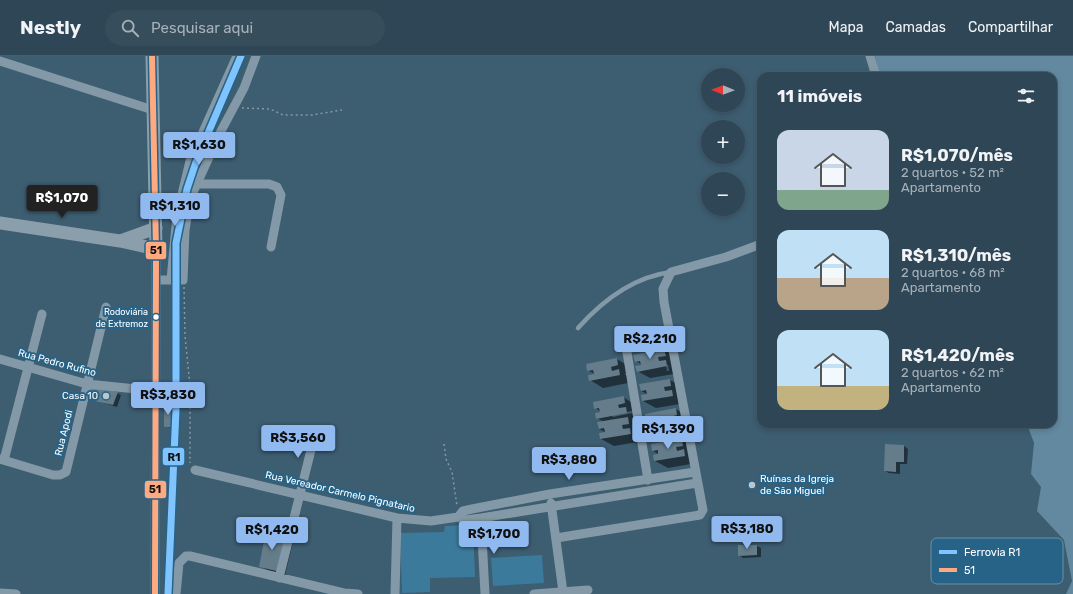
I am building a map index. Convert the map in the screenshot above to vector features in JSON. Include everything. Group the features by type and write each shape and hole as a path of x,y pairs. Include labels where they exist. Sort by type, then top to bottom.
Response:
{"main road":[{"path":"0,222 120,241 156,249 152,56"},
{"path":"120,241 156,228"}],"street":[{"path":"172,280 176,222 190,161 238,56"},
{"path":"156,280 183,280 183,251 187,214 194,188 198,184 205,165 234,108 256,56"},
{"path":"870,56 875,72"},
{"path":"0,61 153,110"},
{"path":"198,184 269,184 277,187 281,195 271,247"},
{"path":"556,538 700,515 703,510 664,302 663,289 672,272 726,257 757,245"},
{"path":"155,594 156,249"},
{"name":"Rua Apodi","path":"2,460 53,475 60,475 66,472 106,307"},
{"path":"2,460 42,314"},
{"path":"624,334 648,480"},
{"name":"Rua Pedro Rufino","path":"0,359 87,384 156,391"},
{"path":"279,578 316,430"},
{"name":"Rua Vereador Carmelo Pignatario","path":"195,470 398,518 431,521 458,517 466,520 482,518 697,483"},
{"name":"Rua Vereador Carmelo Pignatario","path":"458,517 463,511 550,494 695,472"},
{"path":"550,494 563,592"},
{"path":"395,594 398,518"},
{"path":"482,518 485,594"},
{"path":"176,594 179,563 186,556 194,556 344,593 358,594"},
{"path":"534,594 588,590"},
{"path":"0,593 16,594"}],"lane":[{"path":"578,328 596,308 613,294 656,274 672,272"}],"path":[{"path":"234,108 270,110 283,115 312,116 342,110"},
{"path":"183,280 185,336 190,386 190,465 195,470"},
{"path":"444,444 446,459 452,472 458,517"}],"shaded area":[{"path":"875,56 1073,56 1073,594 1066,594 1072,581 1064,540 1037,511 1041,487 1031,474 1034,443 1028,428 1057,428 1057,72 879,72"},
{"path":"473,525 475,577 430,578 430,592 402,593 400,533 444,532 445,526"},
{"path":"542,555 544,583 493,586 491,558"}],"building":[{"path":"664,349 666,356 658,357 659,361 666,360 667,366 637,372 635,366 641,365 640,361 635,362 633,355"},
{"path":"617,358 618,365 611,367 612,371 619,369 620,375 589,381 588,375 594,374 593,370 587,371 586,364"},
{"path":"670,379 671,386 664,387 665,391 672,390 673,396 642,401 641,395 647,394 646,390 641,391 639,384"},
{"name":"Casa 10","path":"89,387 118,392 113,405 85,399"},
{"path":"624,396 625,403 618,405 619,408 626,407 627,413 596,419 595,413 600,412 599,408 594,409 593,402"},
{"path":"164,406 171,406 171,427 164,427"},
{"path":"676,408 677,415 670,417 671,421 678,419 679,425 648,431 647,425 652,424 652,420 646,421 645,414"},
{"path":"628,417 629,424 622,425 623,429 630,428 631,434 600,439 599,433 605,432 604,428 599,429 597,422"},
{"path":"682,439 683,446 676,447 677,451 684,449 685,456 654,461 653,455 658,454 658,450 652,451 651,444"},
{"path":"885,444 904,445 904,462 896,462 896,472 884,471"},
{"path":"266,531 285,536 277,571 259,567"},
{"path":"738,545 757,545 757,555 738,556"}],"rail line":[{"name":"R1","path":"168,594 176,409 176,243 187,189 197,159 241,56"}],"transit line":[{"name":"51","path":"152,56 156,249 155,594"}],"place":[{"name":"Rodoviária de Extremoz","path":"156,317"},
{"name":"Casa 10","path":"106,396"},
{"name":"Ruínas da Igreja de São Miguel","path":"752,485"}]}
